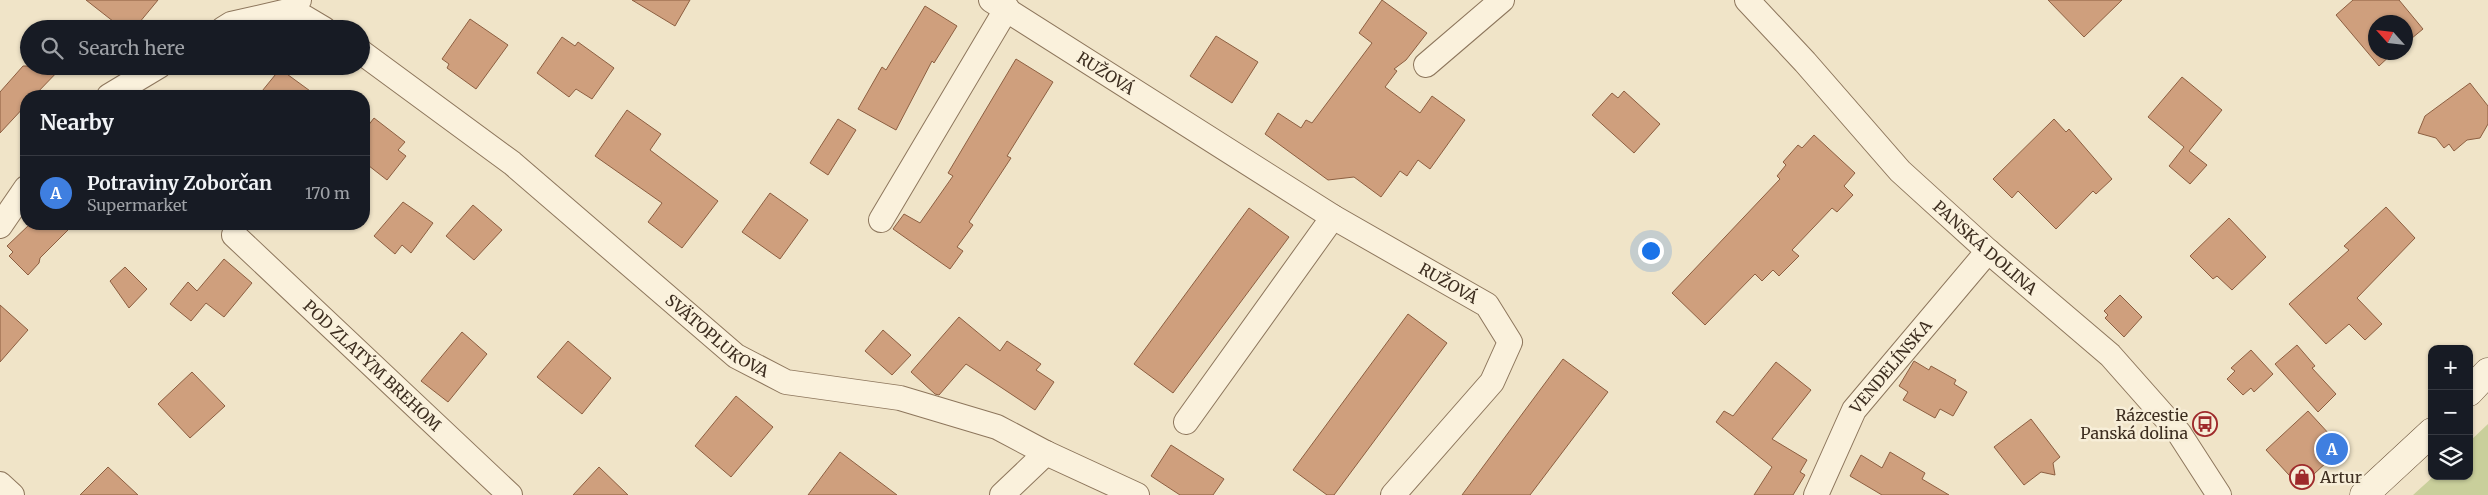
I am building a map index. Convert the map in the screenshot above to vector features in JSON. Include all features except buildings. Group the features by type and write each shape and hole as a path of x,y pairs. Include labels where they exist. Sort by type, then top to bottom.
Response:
{"street":[{"path":"1426,65 1502,0"},
{"name":"PANSKÁ DOLINA","path":"1747,0 1805,62 1900,172 2110,356 2179,433 2219,495"},
{"name":"RUŽOVÁ","path":"881,220 999,4 1333,217 1487,305 1510,342 1492,382 1393,495"},
{"path":"245,20 296,5 314,20"},
{"name":"SVÄTOPLUKOVA","path":"370,59 512,163 736,356 786,382 900,398 997,427 1046,453 1137,495"},
{"path":"119,90 145,75"},
{"path":"0,226 20,197"},
{"path":"1186,422 1333,217"},
{"name":"POD ZLATÝM BREHOM","path":"234,235 510,495"},
{"name":"VENDELÍNSKA","path":"1816,495 1854,410 1988,250"},
{"path":"2471,390 2488,372"},
{"path":"2364,495 2429,435"},
{"path":"1002,495 1046,453"},
{"path":"0,484 12,495"}],"green space":[{"path":"2488,424 2488,495 2413,495 2430,480 2473,480 2473,438"}],"place":[{"name":"Rázcestie Panská dolina","path":"2205,424"},
{"name":"Potraviny Zoborčan","path":"2332,449"},
{"name":"Artur","path":"2302,477"}]}
